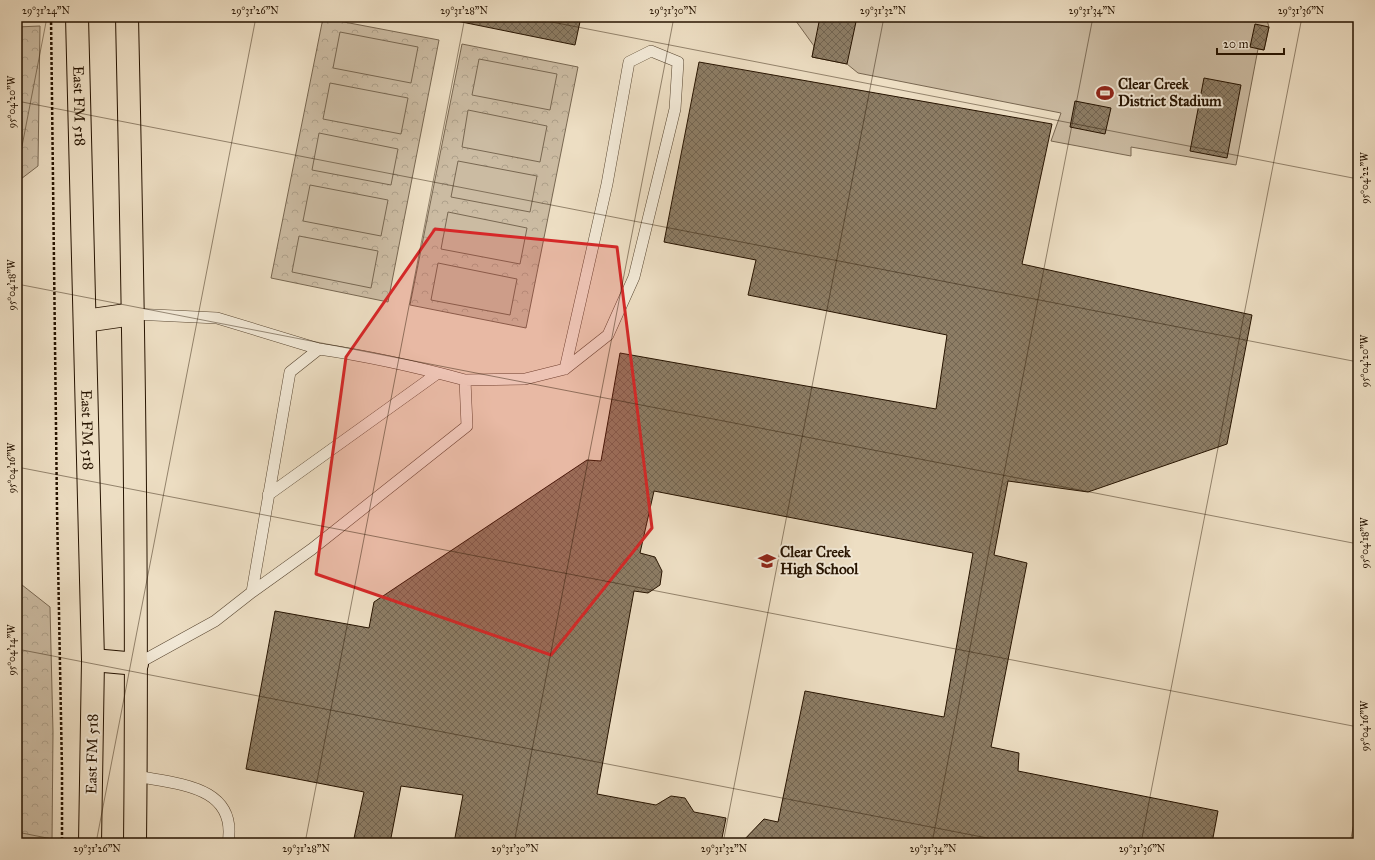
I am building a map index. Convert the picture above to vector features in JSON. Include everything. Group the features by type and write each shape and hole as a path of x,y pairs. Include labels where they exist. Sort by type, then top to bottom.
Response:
{"main road":[{"name":"East FM 518","path":"77,17 93,660 90,843"},
{"path":"128,17 137,664 135,843"},
{"path":"85,321 133,314"},
{"path":"93,660 137,664"}],"lane":[{"path":"133,314 217,318 319,349 361,356 465,380 525,379 565,369 608,335 634,277 675,109 678,62 651,51 629,62 607,184 565,369"},
{"path":"252,592 290,372 319,349"},
{"path":"268,495 438,373"},
{"path":"137,664 215,621 252,592 312,549 467,426 465,380"},
{"path":"136,776 193,787 212,797 224,809 230,831 228,843"}],"path":[{"path":"51,17 62,843"}],"highlighted area":[{"path":"435,229 617,247 652,528 551,655 316,574 346,357"}],"green space":[{"name":"Clear Creek District Stadium","path":"793,17 1266,17 1269,27 1264,50 1258,49 1236,165 1131,147 1131,156 1051,141 1061,113 858,73 847,64 812,57 814,46"},
{"path":"323,18 439,40 388,302 271,278"},
{"path":"40,26 38,166 17,182 17,27"},
{"path":"340,32 418,47 411,83 333,68"},
{"path":"462,44 578,67 526,328 410,305"},
{"path":"479,59 557,74 550,110 472,95"},
{"path":"330,83 408,98 401,134 323,119"},
{"path":"468,110 547,126 540,162 462,147"},
{"path":"319,133 398,149 391,185 312,170"},
{"path":"458,161 537,176 530,212 451,197"},
{"path":"310,185 388,200 381,236 303,221"},
{"path":"448,212 527,228 520,264 441,249"},
{"path":"299,236 378,251 371,288 292,272"},
{"path":"438,263 517,279 510,315 431,300"},
{"path":"17,581 50,607 53,732 52,843 17,843"}],"building":[{"path":"437,17 581,17 575,45"},
{"path":"820,17 857,17 847,64 812,57"},
{"path":"1255,24 1269,27 1264,50 1250,47"},
{"path":"699,62 1052,124 1022,264 1252,315 1227,444 1088,492 1008,481 994,555 1027,563 991,747 1019,753 1018,771 1218,811 1212,843 741,843 764,819 778,822 805,691 944,717 973,553 654,491 640,553 655,557 662,571 660,585 648,593 634,591 597,794 656,805 671,796 685,798 694,812 726,818 721,843 454,843 463,795 401,786 390,843 353,843 364,792 246,769 275,611 369,628 374,602 587,460 601,461 620,353 936,409 947,335 748,295 756,260 664,242"},
{"path":"1204,78 1241,85 1227,158 1190,151"},
{"path":"1075,101 1111,108 1105,134 1070,127"}],"place":[{"name":"Clear Creek District Stadium","path":"1105,93"},
{"name":"Clear Creek High School","path":"767,561"}]}
